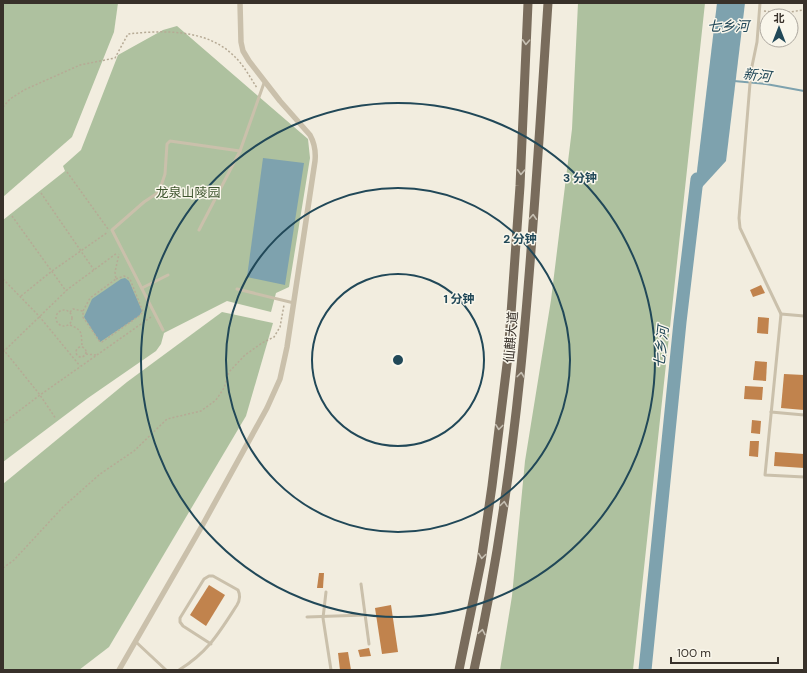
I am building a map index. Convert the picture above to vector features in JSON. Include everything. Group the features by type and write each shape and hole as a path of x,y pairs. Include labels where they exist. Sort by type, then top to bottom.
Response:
{"main road":[{"name":"仙麒大道","path":"459,670 481,562 508,356 520,186 528,3"},
{"name":"仙麒大道","path":"474,670 495,565 523,356 548,3"}],"street":[{"path":"119,670 267,408 280,379 287,347 316,150 310,135 264,83 243,51 240,3"}],"lane":[{"path":"759,11 739,218 740,228 780,314 765,475 804,477"},
{"path":"199,230 240,152 264,83"},
{"path":"163,330 112,230 144,202 159,192 165,174 167,144 170,141 240,152"},
{"path":"142,288 168,275"},
{"path":"237,289 294,303"},
{"path":"780,314 804,316"},
{"path":"771,412 804,415"},
{"path":"179,670 197,658 211,644 240,600 238,590 213,576 209,576 204,579 180,618 180,622 183,626 211,644"},
{"path":"361,584 369,644"},
{"path":"326,592 323,618 330,670"},
{"path":"307,617 323,618 365,615"},
{"path":"136,642 166,670"}],"path":[{"path":"3,107 10,99 31,87 80,65 115,58 128,34 147,32 190,33 216,43 233,55 245,69 260,92"},
{"path":"21,297 52,271 110,231 67,172"},
{"path":"41,194 94,270"},
{"path":"12,216 66,291"},
{"path":"56,419 40,395 4,350 66,291 119,252 115,272 116,279"},
{"path":"124,276 130,279 143,312 140,316 100,342 83,317 83,311 90,298 116,279 124,276"},
{"path":"3,279 39,316 80,366"},
{"path":"3,568 14,560 82,490 100,474 134,451 167,420 201,411 216,400 224,388 229,372 245,355 274,336 280,327 285,301"},
{"path":"70,325 73,319 70,312 65,309 59,311 55,316 57,323 63,326 70,325 78,328 82,347 86,350 86,354"},
{"path":"70,312 73,309 83,311"},
{"path":"3,423 80,366 155,314"},
{"path":"82,347 79,347 77,350 77,354 80,357 86,354 96,355"}],"green space":[{"path":"3,3 118,3 114,32 72,137 3,197"},
{"path":"578,3 705,3 633,670 500,670 512,596 525,461 551,300 572,129"},
{"name":"龙泉山陵园","path":"177,26 308,139 310,158 289,287 276,293 271,312 227,301 164,333 161,344 156,351 88,398 3,462 3,220 65,171 63,166 81,150 118,55 163,30"},
{"path":"222,312 273,323 246,416 109,647 79,670 3,670 3,484 127,382"}],"water":[{"name":"七乡河","path":"717,3 745,3 726,161 694,196"},
{"path":"263,158 304,163 285,285 247,277"},
{"path":"125,278 129,281 142,311 139,316 100,342 84,317 92,299 121,279"}],"building":[{"path":"761,285 765,293 753,297 750,290"},
{"path":"758,317 769,318 768,334 757,333"},
{"path":"755,361 767,362 766,381 753,380"},
{"path":"784,374 804,375 804,410 781,408"},
{"path":"745,386 763,387 762,400 744,399"},
{"path":"752,420 761,421 760,434 751,433"},
{"path":"750,441 759,441 758,457 749,456"},
{"path":"775,452 804,454 804,468 774,466"},
{"path":"319,573 324,573 323,588 317,588"},
{"path":"209,585 225,595 206,626 190,615"},
{"path":"391,605 398,652 382,654 375,608"},
{"path":"369,648 371,656 360,657 358,650"},
{"path":"348,652 351,670 340,670 338,653"}],"waterway":[{"name":"新河","path":"734,81 766,84 804,91"},
{"name":"七乡河","path":"645,670 680,322 697,179"}]}
